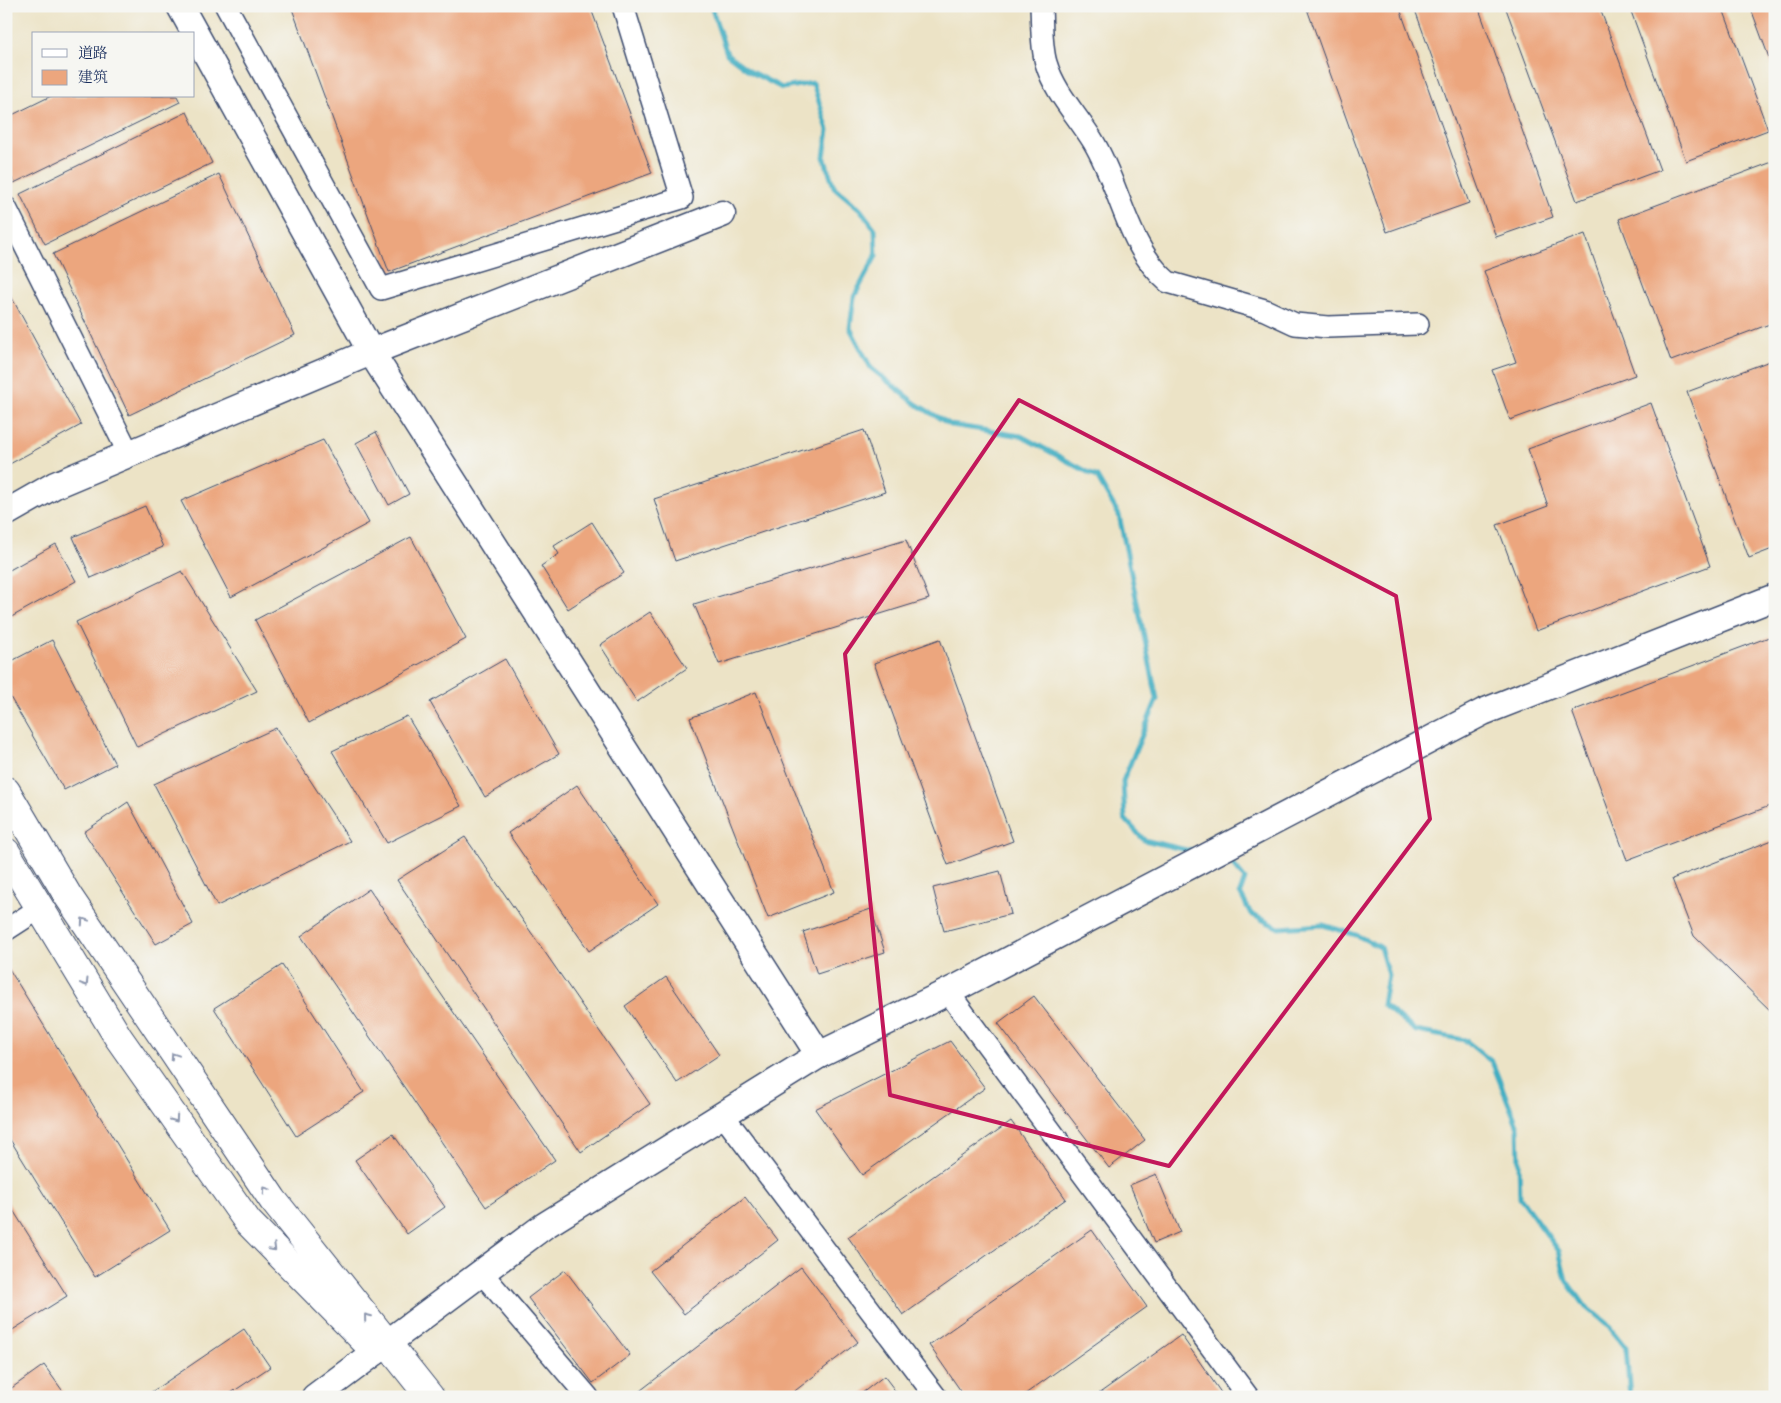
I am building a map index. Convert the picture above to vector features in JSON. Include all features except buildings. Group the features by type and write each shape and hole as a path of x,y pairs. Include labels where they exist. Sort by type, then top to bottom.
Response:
{"main road":[{"path":"6,791 73,904 262,1184 381,1346 411,1397"},
{"path":"6,852 118,1037 248,1222 381,1346 430,1397"}],"street":[{"path":"180,6 194,32"},
{"path":"226,6 381,289 682,198 623,6"},
{"path":"1041,6 1045,62 1057,89 1094,142 1125,219 1156,272 1168,282 1265,310 1295,324 1328,326 1418,324"},
{"path":"195,33 371,352 819,1055"},
{"path":"6,208 129,454"},
{"path":"6,513 55,486 371,352 722,214"},
{"path":"315,1397 544,1226 819,1055 948,992 1483,712 1775,597"},
{"path":"6,930 40,908"},
{"path":"948,992 1248,1397"},
{"path":"723,1115 936,1397"},
{"path":"481,1272 588,1397"}],"highlighted area":[{"path":"1019,400 1396,596 1430,819 1169,1166 890,1095 845,654"}],"waterway":[{"path":"711,6 727,54 751,72 782,88 813,83 828,130 824,157 834,187 860,209 875,229 876,256 854,297 850,328 871,368 916,404 951,425 1021,436 1097,477 1119,515 1157,699 1123,781 1125,819 1144,840 1195,852"},
{"path":"1226,856 1245,879 1240,893 1251,914 1279,928 1323,925 1356,935 1380,947 1388,975 1383,1005 1416,1031 1465,1040 1492,1062 1518,1127 1520,1198 1559,1251 1566,1280 1582,1303 1607,1324 1626,1348 1630,1397"}]}
